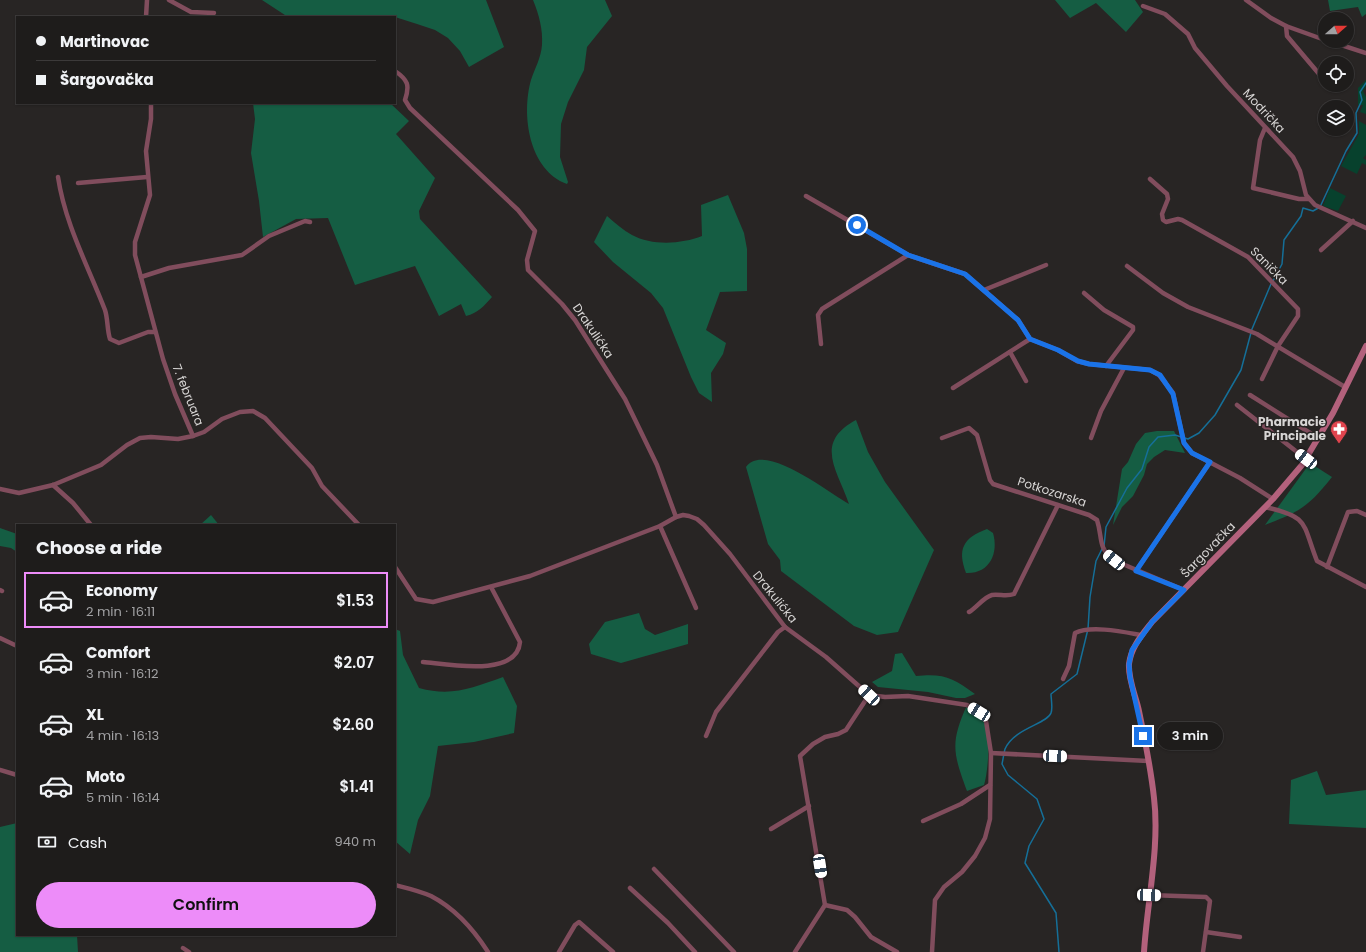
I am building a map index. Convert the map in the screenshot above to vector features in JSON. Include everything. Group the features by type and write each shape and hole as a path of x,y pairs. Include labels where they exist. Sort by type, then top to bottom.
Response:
{"street":[{"path":"146,16 147,0"},
{"path":"169,0 190,12 214,13"},
{"path":"1246,0 1271,18 1286,26 1318,37"},
{"name":"Modrička","path":"1142,6 1165,14 1188,34 1205,60 1295,160 1309,199 1315,205 1366,228"},
{"path":"1286,26 1287,36 1318,73"},
{"path":"1351,48 1366,53"},
{"name":"Drakulićka","path":"396,72 406,78 409,85 405,100 410,108 518,210 535,231 527,260 528,270 562,304 575,320 625,399 657,465 676,518 683,515 689,516 704,525 730,554 785,627 826,657 869,695"},
{"name":"7. februara","path":"0,489 19,493 53,485 102,465 127,445 140,438 151,437 178,439 193,436 174,394 155,332 135,255 135,248 149,201 146,151 151,119 151,104"},
{"path":"1265,128 1260,140 1253,188 1299,199 1309,199"},
{"path":"58,177 62,201 74,237 105,311 110,340 119,343 148,332 155,332"},
{"path":"78,184 147,177"},
{"name":"Sanička","path":"1150,179 1167,194 1168,199 1162,214 1162,220 1166,222 1178,219 1186,222 1216,240 1240,251 1248,257 1269,281 1296,306 1298,313 1278,346 1262,379"},
{"path":"806,196 908,255 965,274 1018,320 1030,339 1058,350 1078,361 1106,366 1150,370 1160,375 1173,394 1177,405 1184,443 1192,453 1240,478 1272,499"},
{"path":"141,277 169,268 242,255 273,234 305,221 310,222"},
{"path":"1320,250 1353,221"},
{"path":"821,344 818,315 822,309 908,255"},
{"path":"984,290 1046,265"},
{"path":"1127,266 1163,293 1188,307 1258,334 1345,387"},
{"path":"1084,293 1104,310 1133,327 1133,330 1106,366"},
{"path":"953,388 1030,339"},
{"name":"Šargovačka","path":"1144,952 1156,816 1139,710 1130,677 1129,664 1132,650 1152,622 1266,507 1306,459 1366,346"},
{"path":"1010,352 1026,381"},
{"path":"1090,438 1124,368"},
{"path":"1250,395 1318,438"},
{"path":"1237,405 1306,459"},
{"path":"193,436 204,432 222,419 240,412 253,411 265,418 312,468 322,486 358,524"},
{"name":"Potkozarska","path":"942,438 969,428 973,430 976,435 990,480 993,484 1083,512 1097,520 1101,544 1105,553 1114,560 1136,571 1184,590"},
{"path":"1136,571 1210,462"},
{"path":"53,485 73,503 90,524"},
{"path":"969,612 993,595 1009,596 1014,594 1058,505"},
{"path":"1266,507 1289,512 1299,518 1306,529 1317,561 1366,587"},
{"path":"1327,567 1348,512 1357,511 1366,515"},
{"path":"396,569 416,599 433,602 530,576 660,526 676,518"},
{"path":"660,526 696,608"},
{"path":"423,662 488,667 512,658 519,650 520,642 491,586"},
{"path":"706,736 716,712 778,632 785,627"},
{"path":"1063,679 1069,666 1073,636 1075,633 1083,630 1120,631 1141,636"},
{"path":"0,638 16,646"},
{"path":"795,952 825,906 800,756 813,744 824,737 838,734 846,730 869,695 885,697 908,696 967,705 979,712 986,721 991,753 990,819 985,838 975,856 962,872 944,887 935,900 932,952"},
{"path":"991,753 1001,752 1148,761"},
{"path":"0,770 16,775"},
{"path":"923,821 961,804 990,785"},
{"path":"771,829 809,806"},
{"path":"654,869 734,952"},
{"path":"396,885 429,895 439,900 477,935 488,952"},
{"path":"630,888 668,923 694,952"},
{"path":"1149,895 1206,897 1210,901 1203,952"},
{"path":"825,906 847,910 855,917 871,937 897,952"},
{"path":"559,952 575,925 579,922 613,952"},
{"path":"1206,932 1240,937"},
{"path":"182,948 189,952"}],"green space":[{"path":"262,0 486,0 504,47 469,67 460,51 448,38 435,30 396,17 396,16 286,16"},
{"path":"533,0 605,0 612,16 587,47 584,70 568,102 561,124 560,157 568,182 567,184 554,177 544,167 536,154 528,125 528,94 542,45 540,22"},
{"path":"1055,0 1135,0 1143,12 1126,32 1096,3 1070,18"},
{"path":"1328,0 1366,0 1366,14 1362,17 1358,7 1330,11"},
{"path":"1366,80 1366,86 1363,91 1366,97 1366,114 1360,112 1363,105 1358,105 1358,88"},
{"path":"253,104 391,104 409,121 396,134 435,178 419,211 420,219 492,297 480,309 470,315 466,316 461,304 439,316 415,266 355,285 328,218 296,219 263,237 251,153 255,119"},
{"path":"1359,121 1366,125 1366,155 1363,158 1366,160 1366,165 1362,163 1357,174 1341,166 1359,134"},
{"path":"1330,188 1346,196 1338,211 1323,206"},
{"path":"728,195 744,233 747,249 747,291 720,292 706,330 726,343 723,354 711,373 712,402 699,393 663,308 651,293 613,262 594,242 607,216 629,233 640,239 667,243 694,239 702,236 701,205"},
{"path":"856,420 868,452 885,482 934,550 898,632 877,635 854,626 781,571 780,560 768,544 746,467 755,461 767,460 781,464 797,472 849,504 835,469 832,458 832,448 835,438 843,429"},
{"path":"1174,431 1185,453 1165,450 1154,457 1147,464 1144,475 1133,496 1122,507 1113,525 1122,469 1128,462 1136,444 1145,433"},
{"path":"1310,463 1332,477 1310,502 1296,512 1265,525"},
{"path":"211,515 218,524 201,524"},
{"path":"0,528 16,534 16,551 11,548 0,546"},
{"path":"987,529 993,533 995,541 993,555 986,566 981,570 966,573 962,557 964,545 972,536"},
{"path":"639,613 645,629 655,635 688,624 688,644 621,663 591,654 589,644 605,622"},
{"path":"396,629 400,631 403,655 419,688 442,692 462,690 503,677 517,706 514,733 474,742 438,746 430,796 418,820 410,854 396,842"},
{"path":"902,653 916,676 934,675 948,678 954,680 975,694 965,698 956,698 928,692 878,687 872,682 892,671 895,654"},
{"path":"967,705 981,714 985,719 988,727 989,743 988,763 984,785 967,791 956,757 955,748 958,729"},
{"path":"1317,771 1326,795 1366,790 1366,828 1289,824 1291,780"},
{"path":"16,823 16,936 77,936 78,952 0,952 0,827"}],"waterway":[{"path":"1273,281 1282,264 1284,240 1301,216 1303,208 1313,211 1320,207 1346,151 1357,133 1356,113 1362,100 1360,92 1366,83"},
{"path":"1104,546 1106,527 1127,488 1142,469 1149,447 1158,437 1175,435 1188,439 1199,433 1215,415 1241,370 1252,329 1271,284"},
{"path":"1059,952 1056,913 1025,863 1029,846 1044,819 1037,799 1008,775 1002,764 1005,749 1009,742 1022,731 1048,717 1052,711 1051,694 1077,674 1088,629 1090,597 1096,561 1102,549"}],"place":[{"name":"Pharmacie Principale","path":"1339,444"}],"route":[{"path":"857,225 908,255 927,263 965,274 974,280 1018,320 1030,339 1058,350 1078,361 1089,364 1150,370 1160,375 1173,394 1177,405 1184,443 1192,453 1210,462 1136,571 1184,590 1152,622 1139,638 1132,650 1129,664 1130,677 1139,710 1143,736"}]}
